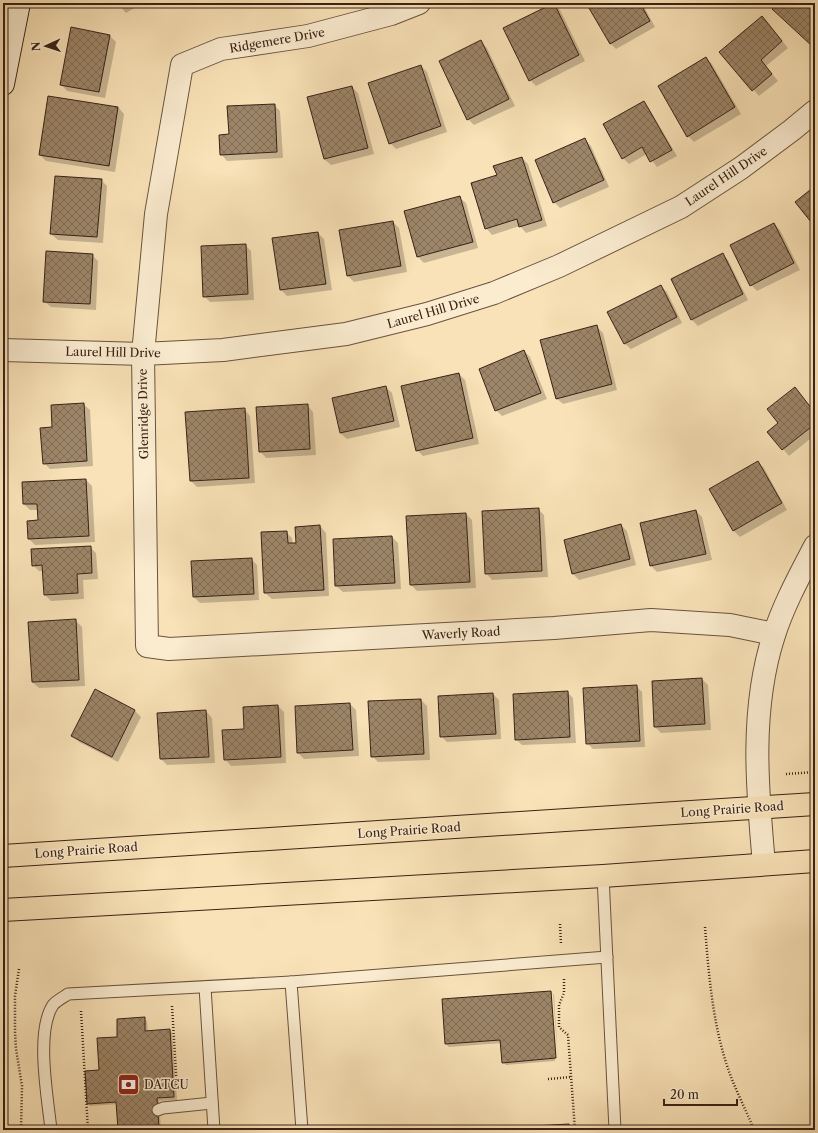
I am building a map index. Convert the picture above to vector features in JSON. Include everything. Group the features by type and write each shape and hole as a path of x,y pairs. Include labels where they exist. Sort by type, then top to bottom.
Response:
{"main road":[{"name":"Long Prairie Road","path":"3,856 815,804"},
{"path":"3,910 603,876 815,861"}],"street":[{"path":"3,84 19,3"},
{"name":"Ridgemere Drive","path":"182,66 221,49 308,36 391,14 419,3"},
{"name":"Glenridge Drive","path":"147,646 143,354 156,214 182,66"},
{"name":"Laurel Hill Drive","path":"3,350 143,354 223,350 346,334 427,314 494,293 559,266 681,206 741,168 815,111"},
{"path":"764,864 759,808 757,731 764,675 774,634 795,584 815,546"},
{"name":"Waverly Road","path":"147,646 182,649 554,628 651,620 730,625 774,634"}],"lane":[{"path":"603,876 615,1130"},
{"path":"51,1130 44,1058 44,1039 48,1020 54,1005 68,994 291,982 607,956"},
{"path":"291,982 302,1130"},
{"path":"205,987 214,1130"},
{"path":"158,1110 163,1108 212,1103"}],"path":[{"path":"786,774 815,772"},
{"path":"560,924 564,993 559,1005 559,1027 568,1035 575,1130"},
{"path":"705,927 710,986 720,1038 731,1076 754,1130"},
{"path":"19,969 15,996 15,1032 22,1086 21,1130"},
{"path":"172,998 177,1093"},
{"path":"80,1004 88,1130"},
{"path":"548,1079 571,1077"}],"building":[{"path":"554,3 579,55 529,81 503,28"},
{"path":"586,3 640,3 650,21 610,44"},
{"path":"778,3 815,3 815,43 812,46 772,9"},
{"path":"762,16 782,41 761,60 772,74 752,91 719,52"},
{"path":"71,27 110,35 99,92 60,85"},
{"path":"481,40 509,99 467,120 439,61"},
{"path":"706,57 735,107 687,137 658,86"},
{"path":"421,65 441,126 389,144 368,83"},
{"path":"352,86 368,148 324,159 307,97"},
{"path":"48,96 118,107 109,166 39,155"},
{"path":"644,101 672,150 650,162 642,147 622,159 603,124"},
{"path":"275,104 277,152 220,155 219,135 229,134 227,106"},
{"path":"585,138 604,180 553,203 535,160"},
{"path":"522,157 542,220 519,227 517,219 485,229 471,183 497,175 493,166"},
{"path":"55,176 102,179 97,237 50,234"},
{"path":"815,186 815,227 795,202"},
{"path":"460,196 473,242 417,257 404,211"},
{"path":"393,221 401,266 347,276 339,230"},
{"path":"774,223 794,263 750,286 730,245"},
{"path":"318,232 326,284 280,290 272,238"},
{"path":"246,244 248,294 203,297 201,246"},
{"path":"46,251 93,254 90,304 43,302"},
{"path":"723,253 743,294 691,320 671,279"},
{"path":"661,285 677,317 624,344 607,312"},
{"path":"597,325 612,384 556,399 540,340"},
{"path":"524,350 541,393 495,411 479,369"},
{"path":"459,373 473,438 416,451 401,386"},
{"path":"386,386 394,421 340,433 332,398"},
{"path":"795,387 815,413 815,424 782,450 767,432 778,423 767,409"},
{"path":"84,403 87,461 43,464 40,428 52,427 51,405"},
{"path":"308,404 310,449 259,452 256,407"},
{"path":"245,408 249,478 190,481 185,412"},
{"path":"758,461 782,503 733,531 709,489"},
{"path":"86,479 89,536 28,539 27,521 38,520 37,504 23,504 22,482"},
{"path":"539,508 542,571 485,574 482,511"},
{"path":"696,510 706,554 650,566 640,523"},
{"path":"466,513 470,582 410,585 406,516"},
{"path":"621,524 630,559 572,574 564,540"},
{"path":"320,525 324,590 264,593 261,532 287,531 288,543 296,543 295,527"},
{"path":"392,536 395,583 335,586 333,539"},
{"path":"91,546 92,573 77,574 78,593 44,595 42,565 32,566 31,549"},
{"path":"252,558 254,594 193,597 191,561"},
{"path":"76,619 79,680 32,682 28,622"},
{"path":"702,678 705,724 654,727 652,681"},
{"path":"637,685 640,741 586,744 583,688"},
{"path":"95,689 135,710 112,757 71,736"},
{"path":"568,691 570,737 515,740 513,694"},
{"path":"493,693 496,734 440,737 438,696"},
{"path":"421,699 424,754 371,757 368,701"},
{"path":"350,703 353,750 297,753 295,706"},
{"path":"278,705 281,757 224,760 222,730 244,729 243,707"},
{"path":"206,710 209,757 160,759 157,713"},
{"path":"551,991 556,1058 502,1063 500,1040 445,1044 442,999"},
{"name":"DATCU","path":"145,1017 145,1031 170,1029 174,1097 157,1098 159,1129 181,1128 181,1130 118,1130 116,1102 87,1104 85,1071 99,1070 97,1038 117,1037 117,1019"},
{"path":"569,1124 570,1130 518,1130 517,1127"}],"place":[{"name":"DATCU","path":"129,1084"}]}
